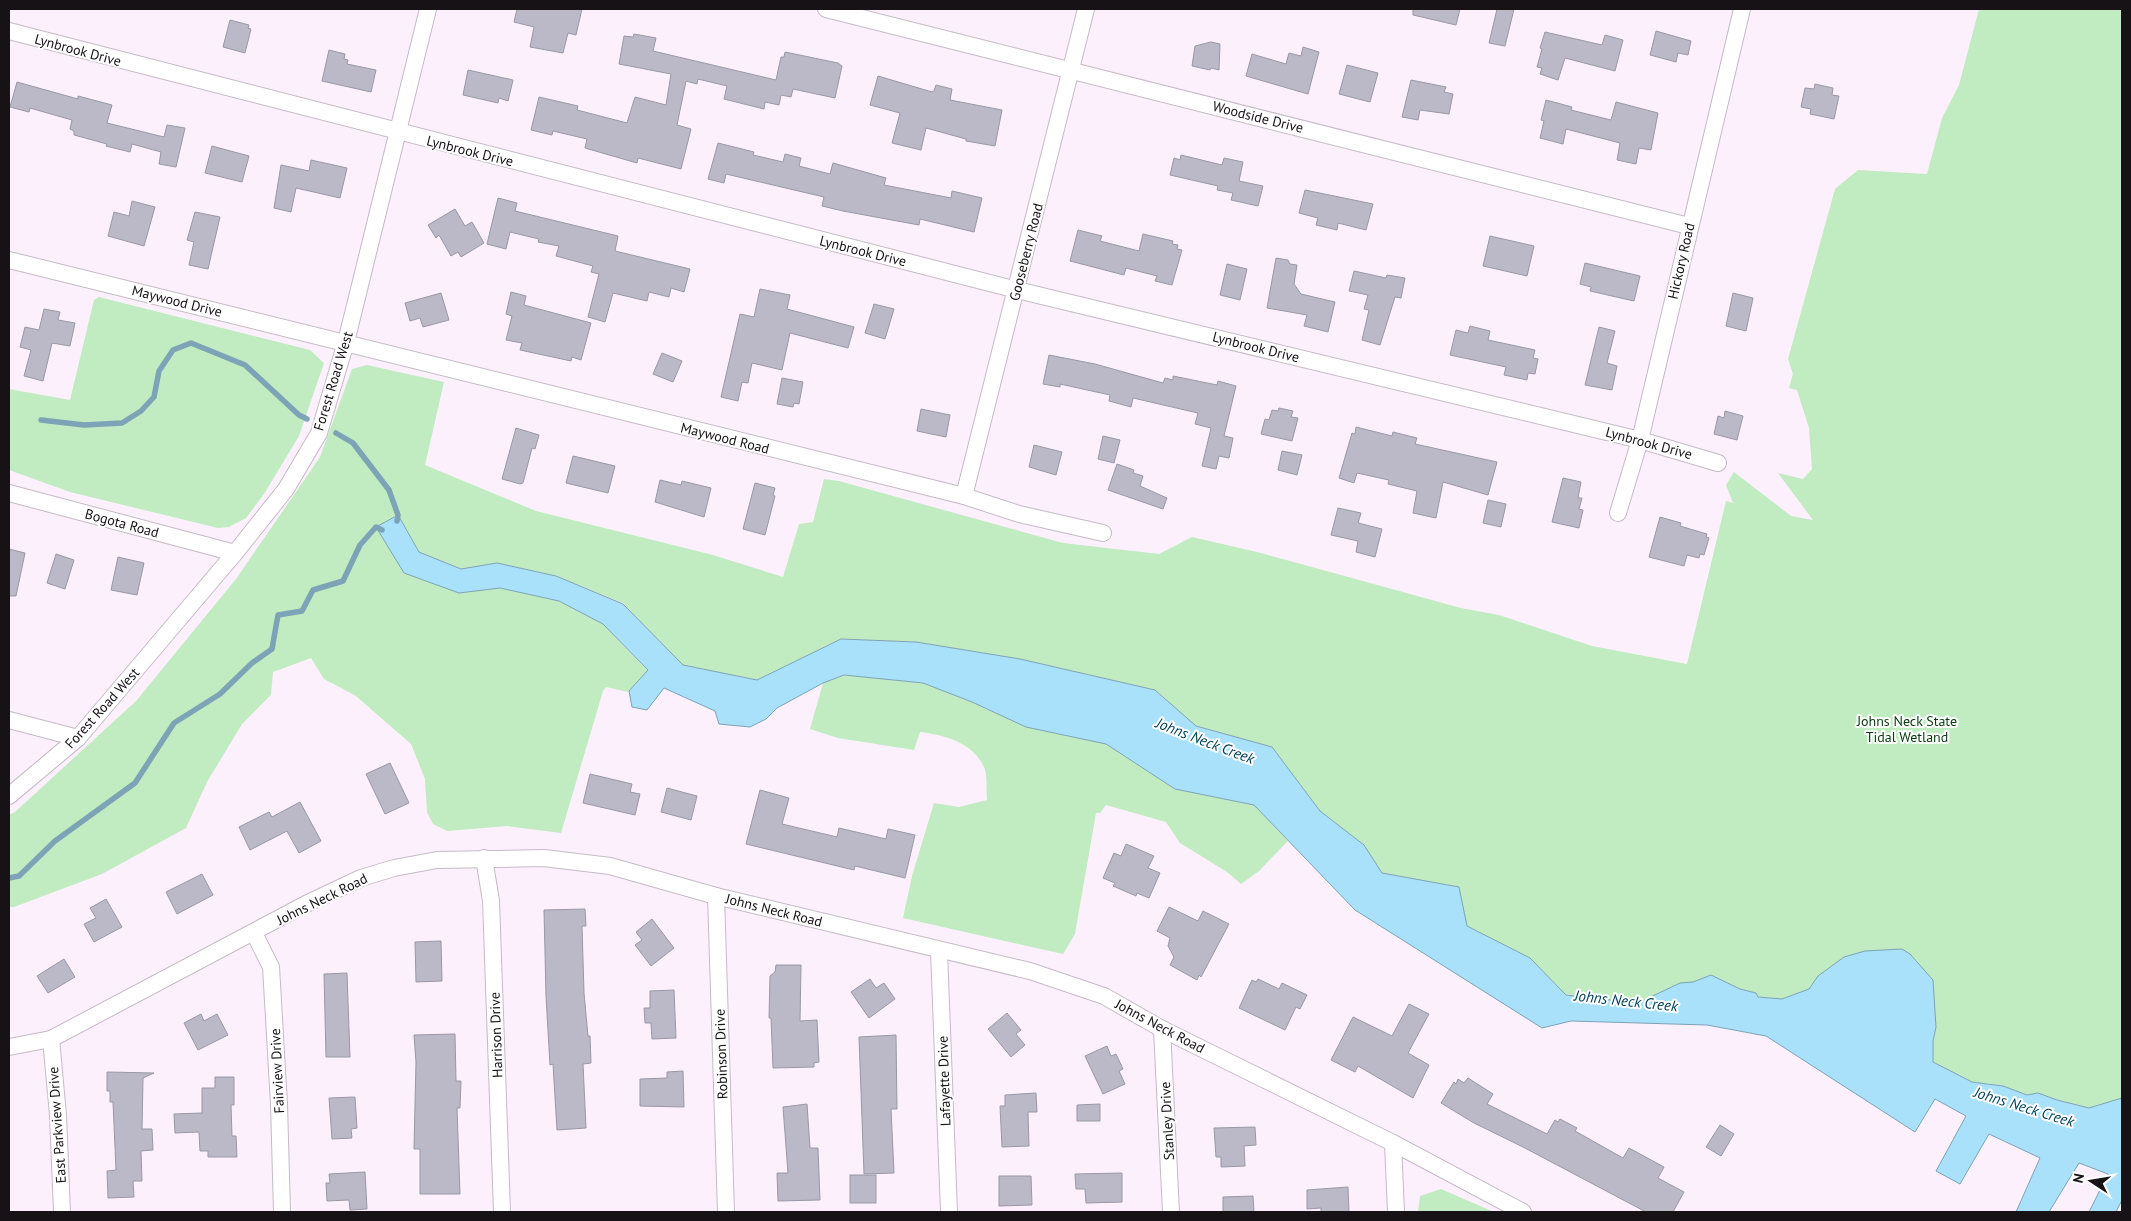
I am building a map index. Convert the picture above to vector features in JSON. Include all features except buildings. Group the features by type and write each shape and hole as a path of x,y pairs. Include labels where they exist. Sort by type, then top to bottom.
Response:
{"street":[{"name":"Forest Road West","path":"9,796 78,738 235,553 286,489 319,433 346,342 428,9"},
{"name":"Woodside Drive","path":"826,9 1690,226"},
{"name":"Gooseberry Road","path":"964,496 1086,9"},
{"name":"Hickory Road","path":"1618,513 1640,440 1741,9"},
{"name":"Lynbrook Drive","path":"9,32 397,133 1017,290 1640,440 1718,463"},
{"name":"Maywood Drive","path":"9,260 346,342"},
{"name":"Maywood Road","path":"346,342 964,496 1019,514 1104,533"},
{"name":"Bogota Road","path":"9,493 235,553"},
{"path":"9,720 78,738"},
{"name":"Harrison Drive","path":"484,858 491,901 502,1212"},
{"name":"Johns Neck Road","path":"9,1047 51,1039 306,904 362,878 394,868 437,860 544,858 610,866 716,896 939,951 1030,971 1104,996 1162,1029 1393,1143 1523,1212"},
{"name":"Robinson Drive","path":"716,896 726,1212"},
{"name":"Fairview Drive","path":"254,933 271,967 279,1104 282,1212"},
{"name":"Lafayette Drive","path":"939,951 949,1212"},
{"name":"Stanley Drive","path":"1162,1029 1171,1212"},
{"name":"East Parkview Drive","path":"51,1039 58,1115 62,1212"},
{"path":"1393,1143 1396,1212"}],"green space":[{"name":"Johns Neck State Tidal Wetland","path":"1979,9 2122,9 2122,1098 2089,1108 2038,1093 2027,1095 1992,1084 1972,1082 1933,1062 1933,1041 1936,1027 1880,951 1865,951 1818,976 1809,989 1782,999 1758,997 1756,993 1740,989 1711,975 1693,982 1680,983 1638,1003 1565,994 1530,958 1467,926 1459,887 1382,873 1364,845 1320,811 1272,747 1196,726 1155,690 1020,659 916,642 841,639 757,680 682,665 623,603 556,576 497,563 461,569 419,552 397,515 376,527 459,593 500,588 559,601 603,624 648,671 628,692 606,687 603,691 561,833 507,826 447,831 433,824 427,812 425,779 411,744 356,696 324,679 311,658 273,672 271,695 242,724 207,782 186,828 102,874 14,907 9,907 9,815 15,812 136,701 236,579 320,457 352,369 367,365 444,382 425,465 536,511 713,555 783,577 799,524 813,522 824,479 839,481 1063,543 1159,554 1192,537 1257,552 1461,608 1499,615 1592,646 1687,664 1726,501 1733,503 1726,485 1734,472 1791,516 1813,520 1778,473 1803,479 1812,469 1809,428 1797,390 1789,388 1793,374 1788,359 1835,189 1858,170 1927,174 1942,118 1959,85"},
{"path":"99,297 310,350 324,363 299,436 264,494 246,518 229,527 218,528 70,492 9,470 9,389 70,400 94,300"},
{"path":"844,675 923,683 972,702 1026,727 1106,744 1175,789 1254,805 1288,841 1259,871 1241,884 1227,872 1180,843 1166,822 1106,805 1100,813 1096,813 1075,934 1063,954 903,918 912,876 934,803 959,807 987,800 986,772 978,757 964,745 938,735 920,732 914,750 838,738 810,729 823,683"},
{"path":"1441,1189 1494,1212 1418,1212 1420,1196"}],"water":[{"path":"398,515 419,552 461,569 497,563 556,576 623,604 683,665 757,680 841,639 916,642 1020,659 1155,690 1196,726 1272,747 1320,811 1364,845 1382,873 1459,887 1467,926 1530,958 1566,995 1638,1003 1680,983 1693,982 1711,975 1740,989 1756,993 1758,997 1782,999 1809,989 1818,976 1844,957 1865,951 1902,949 1910,954 1933,980 1936,1027 1933,1041 1933,1062 1972,1082 2003,1086 2027,1095 2038,1093 2089,1108 2122,1098 2122,1200 2116,1212 2089,1212 2108,1174 2079,1163 2049,1212 2016,1212 2040,1158 1989,1134 1960,1184 1936,1171 1966,1116 1935,1099 1915,1132 1766,1036 1707,1025 1571,1021 1542,1028 1355,910 1254,805 1175,789 1106,744 1026,727 972,702 923,683 844,675 823,683 777,708 766,719 750,727 719,724 715,711 664,688 647,710 632,707 629,691 648,670 603,624 559,601 500,588 459,593 404,573 376,527"}],"waterway":[{"name":"Johns Neck Creek","path":"41,420 84,425 122,423 141,411 154,397 159,371 173,350 191,343 245,365 299,415 307,419"},
{"name":"Johns Neck Creek","path":"336,433 353,443 389,490 398,515 397,521"},
{"path":"9,878 19,876 55,841 135,783 174,723 220,694 252,663 272,649 278,615 302,611 313,590 343,581 360,545 376,527 382,530"}]}
